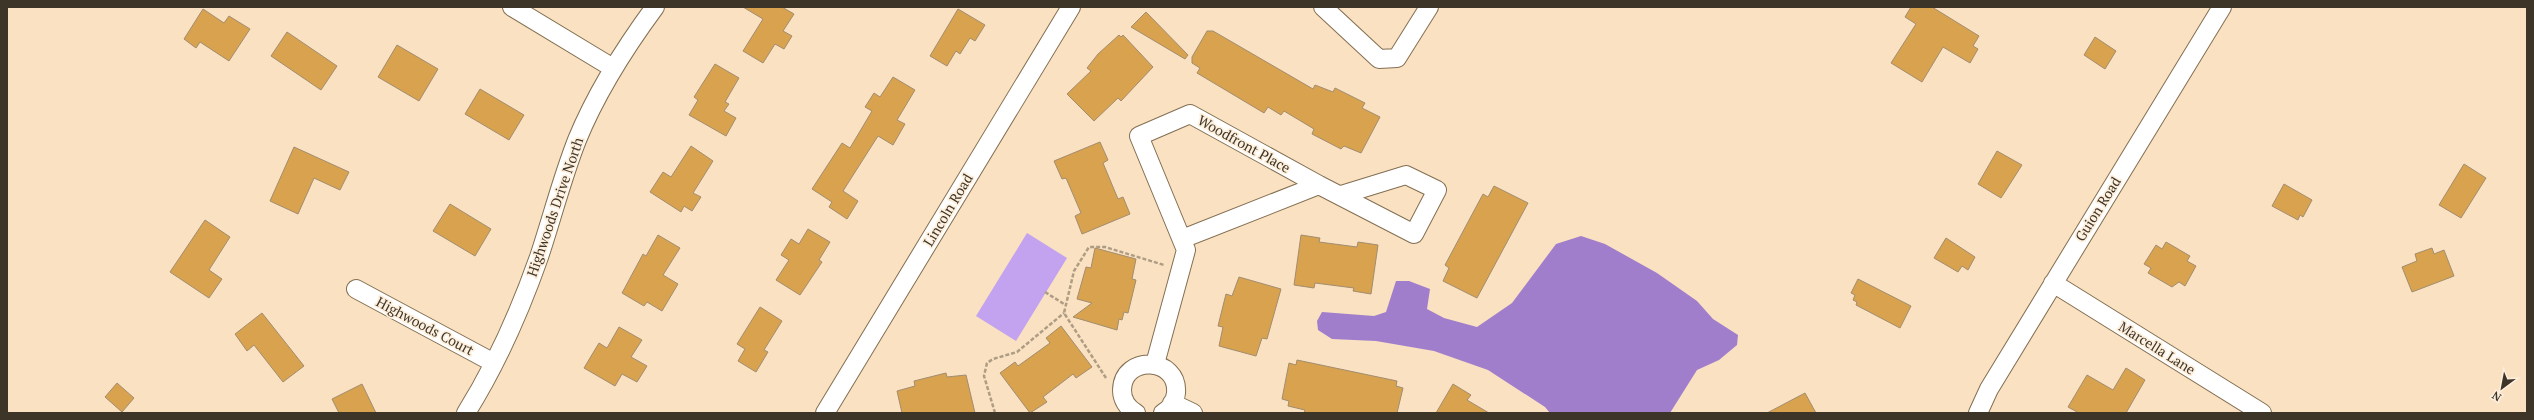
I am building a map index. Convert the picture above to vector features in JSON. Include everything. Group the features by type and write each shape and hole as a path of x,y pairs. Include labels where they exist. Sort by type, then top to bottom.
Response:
{"street":[{"path":"512,7 613,68"},
{"name":"Highwoods Drive North","path":"466,413 494,363 523,299 539,258 577,140 613,68 655,7"},
{"name":"Lincoln Road","path":"825,413 1071,7"},
{"path":"1323,7 1379,59 1397,58 1429,7"},
{"name":"Guion Road","path":"1978,413 1989,389 2222,7"},
{"name":"Woodfront Place","path":"1155,364 1182,270 1186,250 1139,136 1190,114 1319,185 1414,234 1437,190 1406,175 1340,195"},
{"name":"Woodfront Place","path":"1182,239 1319,185"},
{"name":"Marcella Lane","path":"2053,283 2262,413"},
{"name":"Highwoods Court","path":"356,289 494,363"},
{"path":"1136,413 1126,403 1122,392 1126,376 1134,368 1144,364 1155,364 1168,371 1175,383 1175,397 1167,408 1193,413"}],"path":[{"path":"1122,392 1114,390 1064,313 1064,304 1074,271 1089,247 1105,247 1182,270"},
{"path":"1046,292 1064,304"},
{"path":"995,413 984,376 987,363 993,359 1017,352 1064,313"}],"shaded area":[{"path":"1027,233 1067,258 1016,341 976,316"},
{"path":"1581,236 1605,244 1657,273 1697,301 1713,319 1738,335 1737,345 1719,360 1697,370 1670,413 1550,413 1545,407 1488,370 1434,351 1376,341 1332,339 1318,330 1317,321 1322,312 1374,316 1386,312 1396,281 1409,281 1430,289 1427,309 1444,318 1477,327 1512,303 1556,244"}],"building":[{"path":"743,7 782,7 794,14 783,31 792,36 784,49 775,44 763,63 743,51 763,19"},
{"path":"1911,7 1932,7 1979,36 1973,46 1978,49 1970,63 1943,47 1922,82 1891,63 1916,24 1905,17"},
{"path":"203,9 224,23 229,16 250,29 229,61 200,42 196,48 184,39"},
{"path":"958,9 985,25 975,41 970,38 960,54 956,51 947,66 930,56"},
{"path":"1146,12 1188,55 1185,59 1131,27"},
{"path":"1207,31 1213,31 1313,89 1315,85 1333,92 1335,88 1365,103 1362,108 1380,117 1361,153 1344,146 1341,149 1312,134 1314,129 1284,111 1281,115 1268,107 1264,113 1197,73 1200,68 1192,63 1192,57"},
{"path":"287,32 337,66 321,90 271,56"},
{"path":"1119,35 1121,37 1123,35 1153,67 1121,101 1118,98 1094,121 1067,94 1091,71 1087,68 1098,54"},
{"path":"2095,37 2116,51 2105,69 2084,55"},
{"path":"397,45 438,69 419,101 378,77"},
{"path":"715,64 739,78 725,102 729,104 724,111 736,118 726,136 689,115 698,100 694,97"},
{"path":"893,77 915,90 897,120 905,124 893,145 878,136 843,191 858,201 847,219 829,207 832,202 812,189 842,143 850,148 872,111 865,107 874,93 880,97"},
{"path":"480,89 524,115 509,140 465,114"},
{"path":"1100,142 1108,160 1103,163 1118,199 1123,197 1130,214 1082,234 1075,216 1081,213 1066,178 1062,179 1054,161"},
{"path":"691,146 713,161 693,193 701,197 692,211 684,206 681,212 650,192 663,172 671,177"},
{"path":"294,147 349,172 340,190 314,178 298,214 270,201"},
{"path":"1997,151 2022,165 2001,198 1978,184"},
{"path":"2464,164 2486,178 2461,218 2439,205"},
{"path":"2284,184 2312,200 2303,217 2300,215 2298,220 2272,206"},
{"path":"1494,186 1528,203 1477,298 1443,281 1449,268 1445,265 1483,194 1488,197"},
{"path":"450,204 491,229 475,256 433,231"},
{"path":"205,220 230,237 209,270 222,279 209,298 170,272"},
{"path":"808,229 830,242 819,260 822,262 800,295 776,280 789,260 781,255 791,239 799,244"},
{"path":"658,235 680,248 663,275 678,284 662,311 647,302 644,306 622,293 643,254 646,256"},
{"path":"1301,235 1320,238 1319,242 1357,247 1358,242 1378,245 1371,294 1353,291 1354,288 1315,283 1314,288 1294,285"},
{"path":"1946,238 1975,257 1968,270 1962,266 1958,272 1934,258"},
{"path":"2166,242 2190,256 2187,261 2196,266 2185,286 2179,282 2172,287 2148,273 2151,268 2144,264 2156,245 2162,249"},
{"path":"1095,248 1136,259 1132,279 1136,280 1128,313 1124,312 1122,320 1119,319 1117,330 1073,317 1092,303 1077,299 1086,267 1091,268"},
{"path":"2432,248 2434,254 2444,250 2454,276 2412,292 2402,267 2417,261 2415,254"},
{"path":"1239,277 1281,289 1267,339 1262,338 1256,356 1219,346 1223,327 1218,326 1226,294 1232,296"},
{"path":"1858,279 1911,306 1900,328 1856,305 1857,302 1853,300 1855,295 1851,293"},
{"path":"760,307 782,321 764,350 768,352 756,372 738,361 745,349 737,344"},
{"path":"262,313 304,366 283,382 254,345 247,351 235,334"},
{"path":"1061,326 1092,367 1076,378 1073,374 1043,397 1047,402 1030,413 1000,373 1015,362 1018,366 1050,343 1046,338"},
{"path":"619,327 642,340 631,357 647,366 637,382 622,374 615,386 584,368 599,343 607,348"},
{"path":"1297,360 1397,381 1396,386 1403,388 1397,413 1304,413 1305,410 1288,406 1289,401 1282,399 1289,363 1296,365"},
{"path":"2126,368 2145,380 2126,413 2079,413 2068,407 2087,375 2113,390"},
{"path":"946,373 947,377 966,375 975,413 902,413 897,391 915,386 914,381"},
{"path":"117,383 134,398 122,412 105,397"},
{"path":"362,384 376,413 339,413 332,399"},
{"path":"1453,384 1471,395 1467,400 1489,413 1436,413"},
{"path":"1805,393 1816,413 1767,413"}]}
